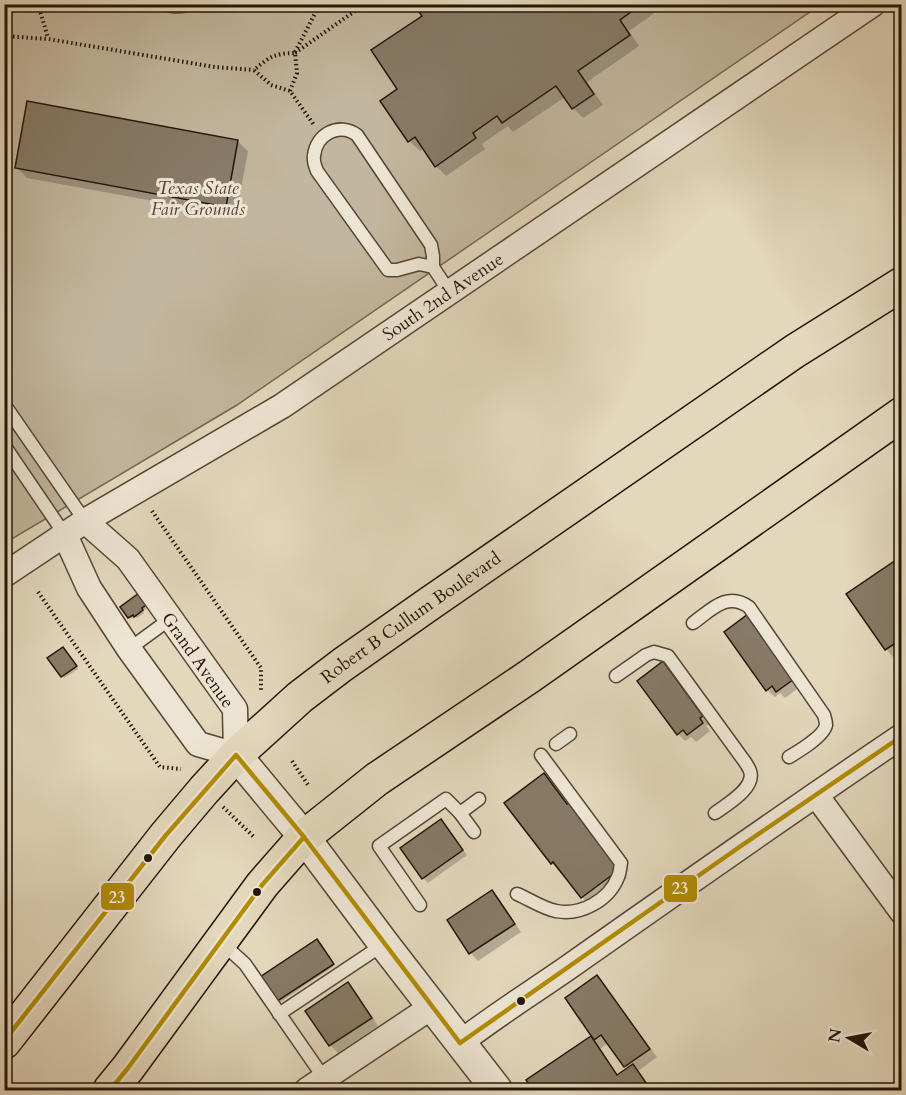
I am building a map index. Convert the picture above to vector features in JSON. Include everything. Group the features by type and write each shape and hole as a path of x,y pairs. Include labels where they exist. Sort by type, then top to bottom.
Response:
{"main road":[{"name":"Robert B Cullum Boulevard","path":"4,1042 166,835 236,755 300,697 342,665 795,351 902,284"},
{"path":"110,1090 262,885 304,837 377,779 530,676 902,414"}],"street":[{"name":"South 2nd Avenue","path":"4,575 75,528 282,406 873,4"},
{"name":"Grand Avenue","path":"75,528 128,559 235,710 236,755 198,744 129,649 89,588 75,528"},
{"path":"460,1043 484,1024 816,795 898,746"},
{"path":"236,755 304,837 497,1090"},
{"path":"816,795 900,908"},
{"path":"315,1084 433,1006"}],"lane":[{"path":"433,267 419,264 398,270 388,270 316,171 313,159 322,137 331,131 341,129 350,130 357,135 431,245 434,256 433,267 450,293"},
{"name":"Grand Avenue","path":"4,404 29,441 75,528"},
{"path":"6,450 29,441"},
{"name":"Grand Avenue","path":"6,450 75,528"},
{"path":"693,623 722,602 736,601 749,607 826,720 822,733 789,757"},
{"path":"129,649 170,619"},
{"path":"616,676 646,655 654,652 668,656 745,762 751,772 750,781 742,794 715,813"},
{"path":"556,744 570,734"},
{"path":"517,894 555,911 573,912 590,907 609,892 618,877 621,864 541,754"},
{"path":"420,905 379,846 446,799 474,832"},
{"path":"460,813 479,799"},
{"path":"220,941 244,963 279,1014 315,1084"},
{"path":"279,1014 384,944"}],"path":[{"path":"38,4 48,39"},
{"path":"290,91 297,73 295,53 320,4"},
{"path":"254,70 274,55 295,53 365,4"},
{"path":"4,36 48,39 215,67 254,70 271,85 290,91 322,137"},
{"path":"152,511 261,668 261,691"},
{"path":"38,592 160,767 181,769"},
{"path":"292,761 308,785"},
{"path":"223,807 255,838"}],"green space":[{"name":"Texas State Fair Grounds","path":"4,5 820,5 237,405 5,543"}],"shaded area":[{"path":"147,5 196,5 191,10 173,13"}],"building":[{"path":"431,4 642,4 620,20 630,35 578,71 594,94 572,109 556,86 502,123 497,116 473,133 476,138 435,167 415,137 408,142 380,101 397,89 371,50 422,16 419,12"},
{"path":"27,101 238,140 226,207 15,168"},
{"path":"902,556 902,639 885,650 846,594"},
{"path":"139,593 146,605 134,617 133,615 128,618 120,607"},
{"path":"748,614 794,679 776,692 772,686 766,691 724,632"},
{"path":"63,647 77,666 61,677 47,658"},
{"path":"663,661 703,716 700,718 703,723 687,735 683,730 677,735 637,681"},
{"path":"544,773 567,804 572,801 620,869 581,898 553,862 551,864 504,803"},
{"path":"441,819 463,850 422,879 400,848"},
{"path":"492,890 515,924 469,954 447,920"},
{"path":"317,939 334,964 276,1002 260,977"},
{"path":"597,975 650,1049 624,1067 601,1035 594,1040 565,998"},
{"path":"348,982 372,1018 329,1046 305,1011"},
{"path":"591,1036 617,1075 633,1064 651,1090 533,1090 526,1080"}],"transit line":[{"name":"23","path":"460,1043 902,736"},
{"name":"23","path":"4,1041 166,835 236,755 304,837 460,1043"},
{"name":"23","path":"110,1090 262,885 304,837"}]}
